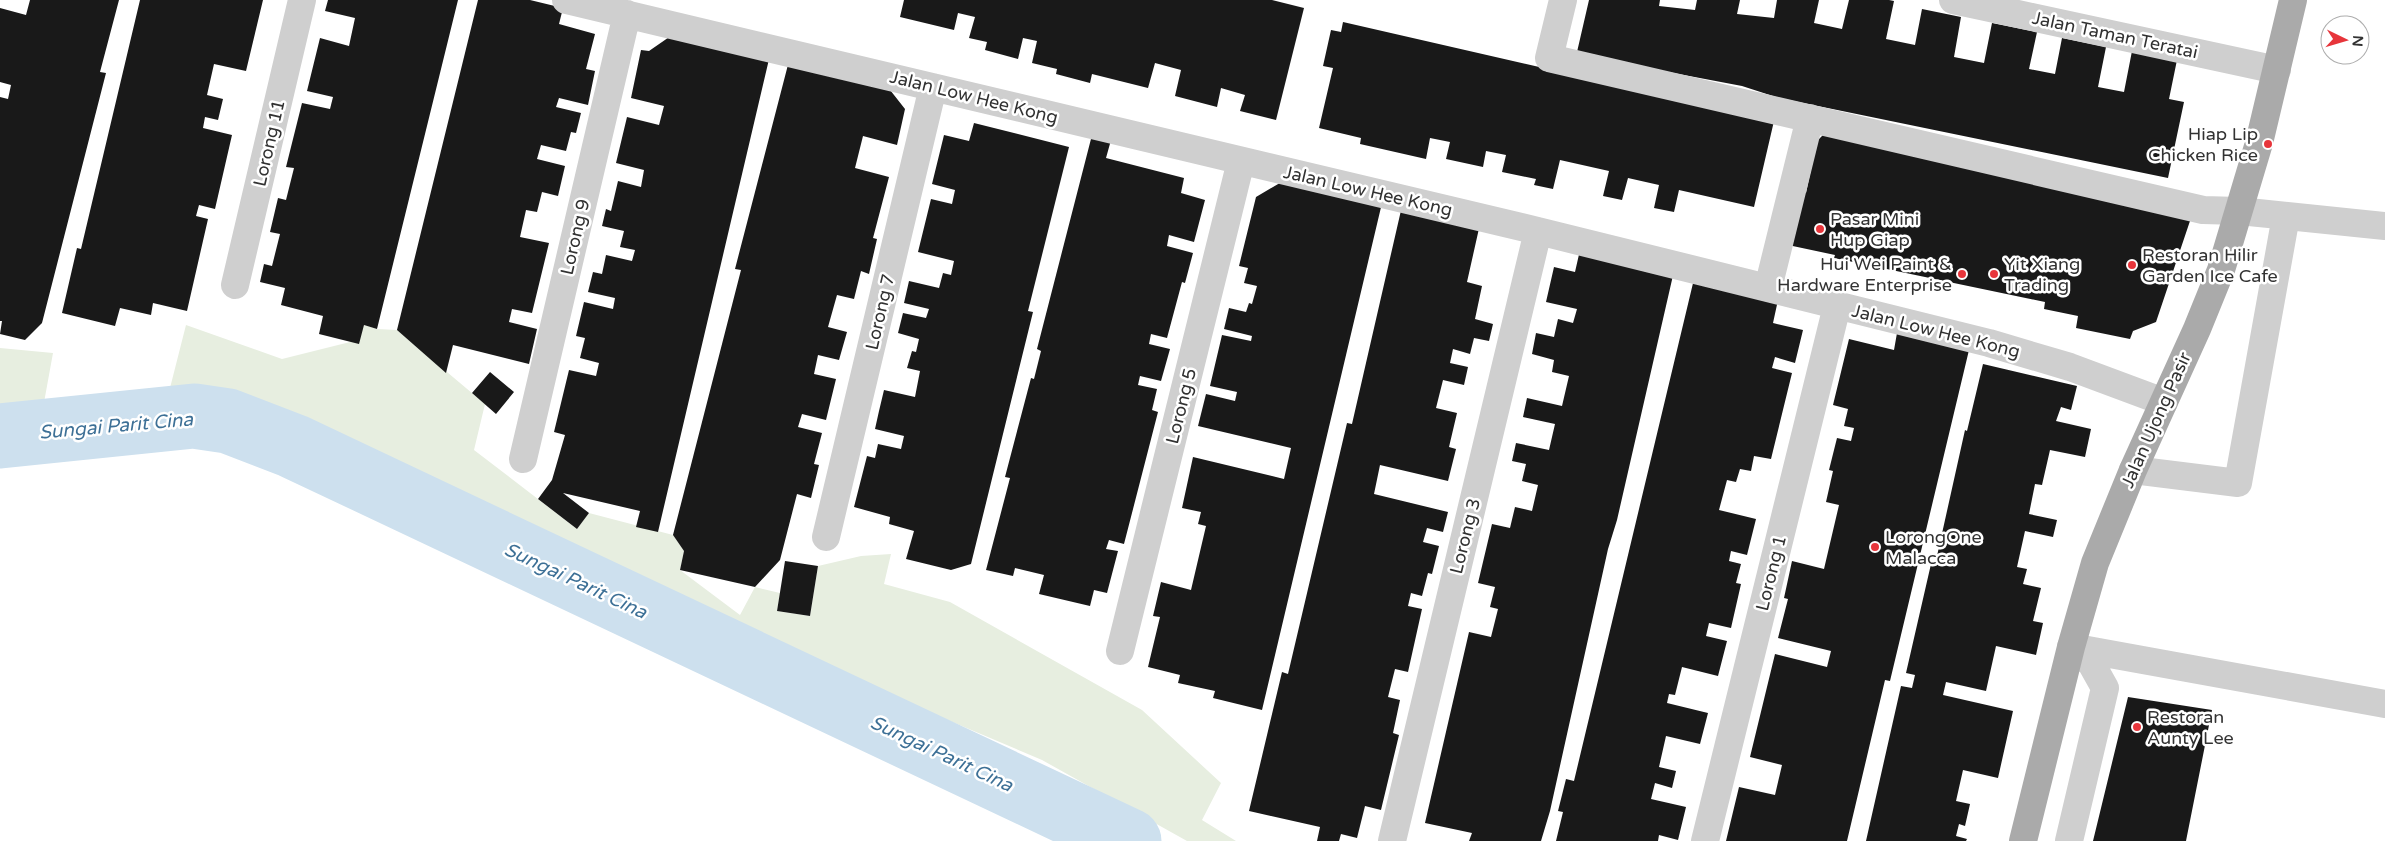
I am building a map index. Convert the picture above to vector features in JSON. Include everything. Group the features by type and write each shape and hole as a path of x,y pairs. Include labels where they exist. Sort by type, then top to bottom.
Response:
{"main road":[{"name":"Jalan Ujong Pasir","path":"2023,841 2071,647 2095,563 2132,470 2164,402 2221,270 2277,70 2293,0"}],"street":[{"name":"Lorong 11","path":"235,286 302,0"},
{"name":"Jalan Low Hee Kong","path":"566,0 1538,231 2007,348 2070,367 2164,402"},
{"path":"1563,0 1549,58 2204,210 2238,211 2385,226"},
{"name":"Jalan Taman Teratai","path":"1953,0 2277,70"},
{"name":"Lorong 9","path":"523,459 627,14"},
{"name":"Lorong 7","path":"826,537 933,87"},
{"path":"1768,288 1810,118"},
{"name":"Lorong 5","path":"1120,651 1241,161"},
{"path":"2132,470 2238,484 2286,216"},
{"name":"Lorong 3","path":"1392,841 1538,231"},
{"name":"Lorong 1","path":"1705,841 1837,306"},
{"path":"2071,647 2385,704"},
{"path":"2069,841 2105,688 2091,664 2071,647"}],"shaded area":[{"path":"186,325 282,359 350,342 364,325 377,329 397,330 485,404 474,450 577,529 589,513 673,535 684,551 680,570 740,615 755,587 780,593 777,611 810,616 818,566 861,556 891,554 884,584 950,602 1142,710 1221,783 1202,820 1236,841 1187,841 1042,760 782,650 588,563 419,477 274,413 213,393 170,388"},
{"path":"0,348 53,353 43,408 0,412"}],"building":[{"path":"30,0 119,0 100,72 106,73 42,323 25,340 0,334 2,321 0,321 0,97 8,99 11,85 0,82 0,8 26,15"},
{"path":"140,0 263,0 246,71 214,64 207,95 223,99 218,120 205,117 203,128 232,135 215,209 199,205 196,216 208,219 187,311 153,303 151,315 120,308 115,326 62,313 77,248 81,249"},
{"path":"328,0 458,0 377,329 364,325 359,344 319,334 323,316 281,305 285,288 260,282 264,264 272,266 280,234 270,232 278,198 286,200 294,168 286,167 302,103 330,109 333,97 307,91 320,38 349,46 355,18 325,11"},
{"path":"478,0 530,0 563,8 559,24 595,34 586,69 595,71 588,105 559,98 556,107 581,113 576,133 571,132 566,151 541,145 537,159 565,166 558,196 542,192 537,212 526,210 520,237 549,243 532,313 512,309 509,322 537,329 529,364 453,345 446,373 397,330"},
{"path":"904,0 1272,0 1304,8 1276,120 1240,111 1245,95 1221,88 1217,107 1175,96 1181,70 1155,63 1148,88 1092,74 1090,83 1056,74 1057,69 1032,63 1037,41 1023,38 1018,59 985,50 987,42 969,38 975,17 958,13 954,30 900,17"},
{"path":"1589,0 1660,0 1659,6 1695,10 1697,0 1740,0 1737,14 1774,18 1777,0 1819,0 1814,23 1842,29 1849,0 1889,0 1894,1 1886,39 1915,45 1922,9 1961,17 1954,57 1984,63 1992,23 2037,32 2029,69 2055,74 2062,38 2106,47 2098,87 2124,92 2132,51 2177,60 2169,99 2184,102 2168,178 1779,98 1742,86 1626,64 1577,52"},
{"path":"1343,22 1774,121 1754,207 1679,190 1674,212 1654,208 1659,185 1628,178 1622,200 1603,196 1609,171 1560,160 1553,189 1534,185 1536,179 1502,172 1506,155 1486,151 1483,167 1446,159 1450,142 1430,138 1426,159 1360,144 1361,138 1319,128 1333,68 1323,66 1331,30 1341,32"},
{"path":"675,33 770,55 658,532 636,527 640,511 563,493 589,513 577,529 538,499 552,480 565,435 554,432 569,370 596,376 599,363 580,358 585,338 576,336 584,302 613,309 615,298 588,292 593,272 602,274 606,255 632,261 635,250 620,247 624,231 602,226 606,209 611,211 618,181 641,187 644,170 616,163 627,117 659,125 664,106 631,98 641,50 649,51"},
{"path":"790,57 883,81 905,109 897,145 863,136 855,168 889,177 873,238 877,239 869,274 861,271 854,299 837,295 828,327 847,332 839,360 818,355 814,374 836,379 826,420 802,414 798,427 822,433 814,464 819,465 811,498 797,494 780,560 755,587 680,570 684,551 673,535 741,270 735,269"},
{"path":"974,123 1069,147 1028,311 1033,312 971,564 951,570 906,559 914,531 889,524 890,517 854,507 867,456 875,458 878,444 901,449 904,436 875,429 879,411 884,390 915,397 920,371 907,368 912,351 916,352 919,339 898,333 903,313 926,318 929,309 904,303 909,281 939,288 943,273 951,275 954,261 918,252 931,199 952,204 955,190 932,184 944,135 969,141"},
{"path":"1825,133 2192,215 2156,322 2133,331 2130,339 2076,328 2078,316 2044,309 2045,302 1834,258 1835,255 1788,245 1799,191 1806,193 1817,141"},
{"path":"1092,135 1111,140 1106,158 1184,178 1181,193 1205,200 1194,242 1169,235 1167,246 1193,253 1185,283 1182,282 1167,338 1151,334 1149,344 1170,349 1161,381 1140,376 1138,385 1157,389 1152,410 1158,412 1124,544 1109,540 1106,549 1118,551 1107,593 1094,590 1090,606 1039,594 1044,575 1015,568 1013,576 986,570 1010,478 1005,477 1031,378 1034,379 1041,351 1037,349"},
{"path":"1285,180 1382,203 1262,710 1213,698 1215,691 1178,683 1180,675 1148,667 1160,617 1153,616 1161,582 1191,590 1206,526 1198,524 1201,512 1182,508 1193,457 1284,479 1291,448 1198,426 1206,394 1235,401 1237,392 1210,386 1222,335 1251,341 1252,336 1224,329 1229,308 1246,312 1249,303 1252,304 1257,286 1244,283 1248,268 1239,266 1256,197"},
{"path":"1402,206 1480,224 1467,282 1482,286 1475,319 1493,324 1489,341 1474,338 1470,354 1453,349 1450,363 1468,367 1464,385 1443,380 1436,408 1457,413 1449,447 1456,449 1448,481 1380,465 1374,494 1448,512 1443,532 1427,528 1423,542 1439,546 1432,574 1428,573 1422,596 1411,593 1408,606 1422,609 1408,672 1395,669 1388,697 1400,700 1393,733 1399,735 1381,810 1365,806 1357,838 1341,834 1339,841 1317,841 1320,827 1249,811 1282,672 1288,674 1347,423 1352,424"},
{"path":"1580,250 1674,271 1617,520 1608,549 1550,811 1541,841 1469,841 1472,833 1425,823 1469,632 1491,637 1498,609 1490,607 1495,587 1478,583 1492,524 1510,528 1515,507 1532,511 1538,485 1522,481 1526,464 1512,461 1516,443 1549,450 1555,424 1523,417 1527,398 1562,406 1569,376 1552,372 1554,360 1532,354 1536,333 1554,337 1558,319 1573,323 1577,309 1546,302 1554,267 1575,272"},
{"path":"1694,279 1778,300 1773,323 1803,330 1795,363 1775,357 1772,368 1792,373 1771,459 1754,456 1751,471 1740,469 1736,482 1727,480 1719,510 1756,519 1747,555 1731,551 1729,561 1741,564 1736,583 1741,584 1731,628 1709,623 1706,636 1727,641 1718,676 1682,667 1675,695 1669,694 1667,703 1708,713 1700,744 1666,736 1659,767 1676,771 1672,788 1655,783 1651,799 1686,807 1678,840 1659,835 1658,841 1556,841 1563,812 1558,811 1566,779 1574,781"},
{"path":"1897,333 1969,350 1890,681 1885,680 1847,841 1726,841 1739,787 1775,795 1782,765 1750,757 1775,654 1827,667 1831,651 1778,638 1788,599 1784,598 1792,561 1824,569 1839,505 1826,502 1833,471 1829,470 1837,438 1851,441 1854,428 1844,426 1848,409 1833,405 1849,339 1894,350"},
{"path":"1983,364 2077,386 2071,410 2061,407 2056,421 2091,429 2085,457 2050,450 2042,485 2035,484 2029,514 2057,520 2053,537 2025,531 2017,567 2027,569 2023,584 2041,588 2033,621 2043,623 2036,655 1996,646 1986,691 1946,682 1943,695 2013,711 1998,778 1963,770 1956,801 1970,804 1965,826 1959,824 1956,836 1967,839 1966,841 1866,841 1901,686 1912,688 1915,675 1906,673 1931,564 1935,565 1965,430 1967,431"},
{"path":"490,372 514,392 496,414 472,393"},
{"path":"785,561 818,566 810,616 777,611"},
{"path":"2128,697 2212,710 2186,841 2093,841"}],"waterway":[{"name":"Sungai Parit Cina","path":"0,436 194,416 228,421 293,446 1129,841"}],"place":[{"name":"Hiap Lip Chicken Rice","path":"2268,144"},
{"name":"Pasar Mini Hup Giap","path":"1820,229"},
{"name":"Restoran Hilir Garden Ice Cafe","path":"2132,265"},
{"name":"Hui Wei Paint & Hardware Enterprise","path":"1962,274"},
{"name":"Yit Xiang Trading","path":"1994,274"},
{"name":"LorongOne Malacca","path":"1875,547"},
{"name":"Restoran Aunty Lee","path":"2137,727"}]}
